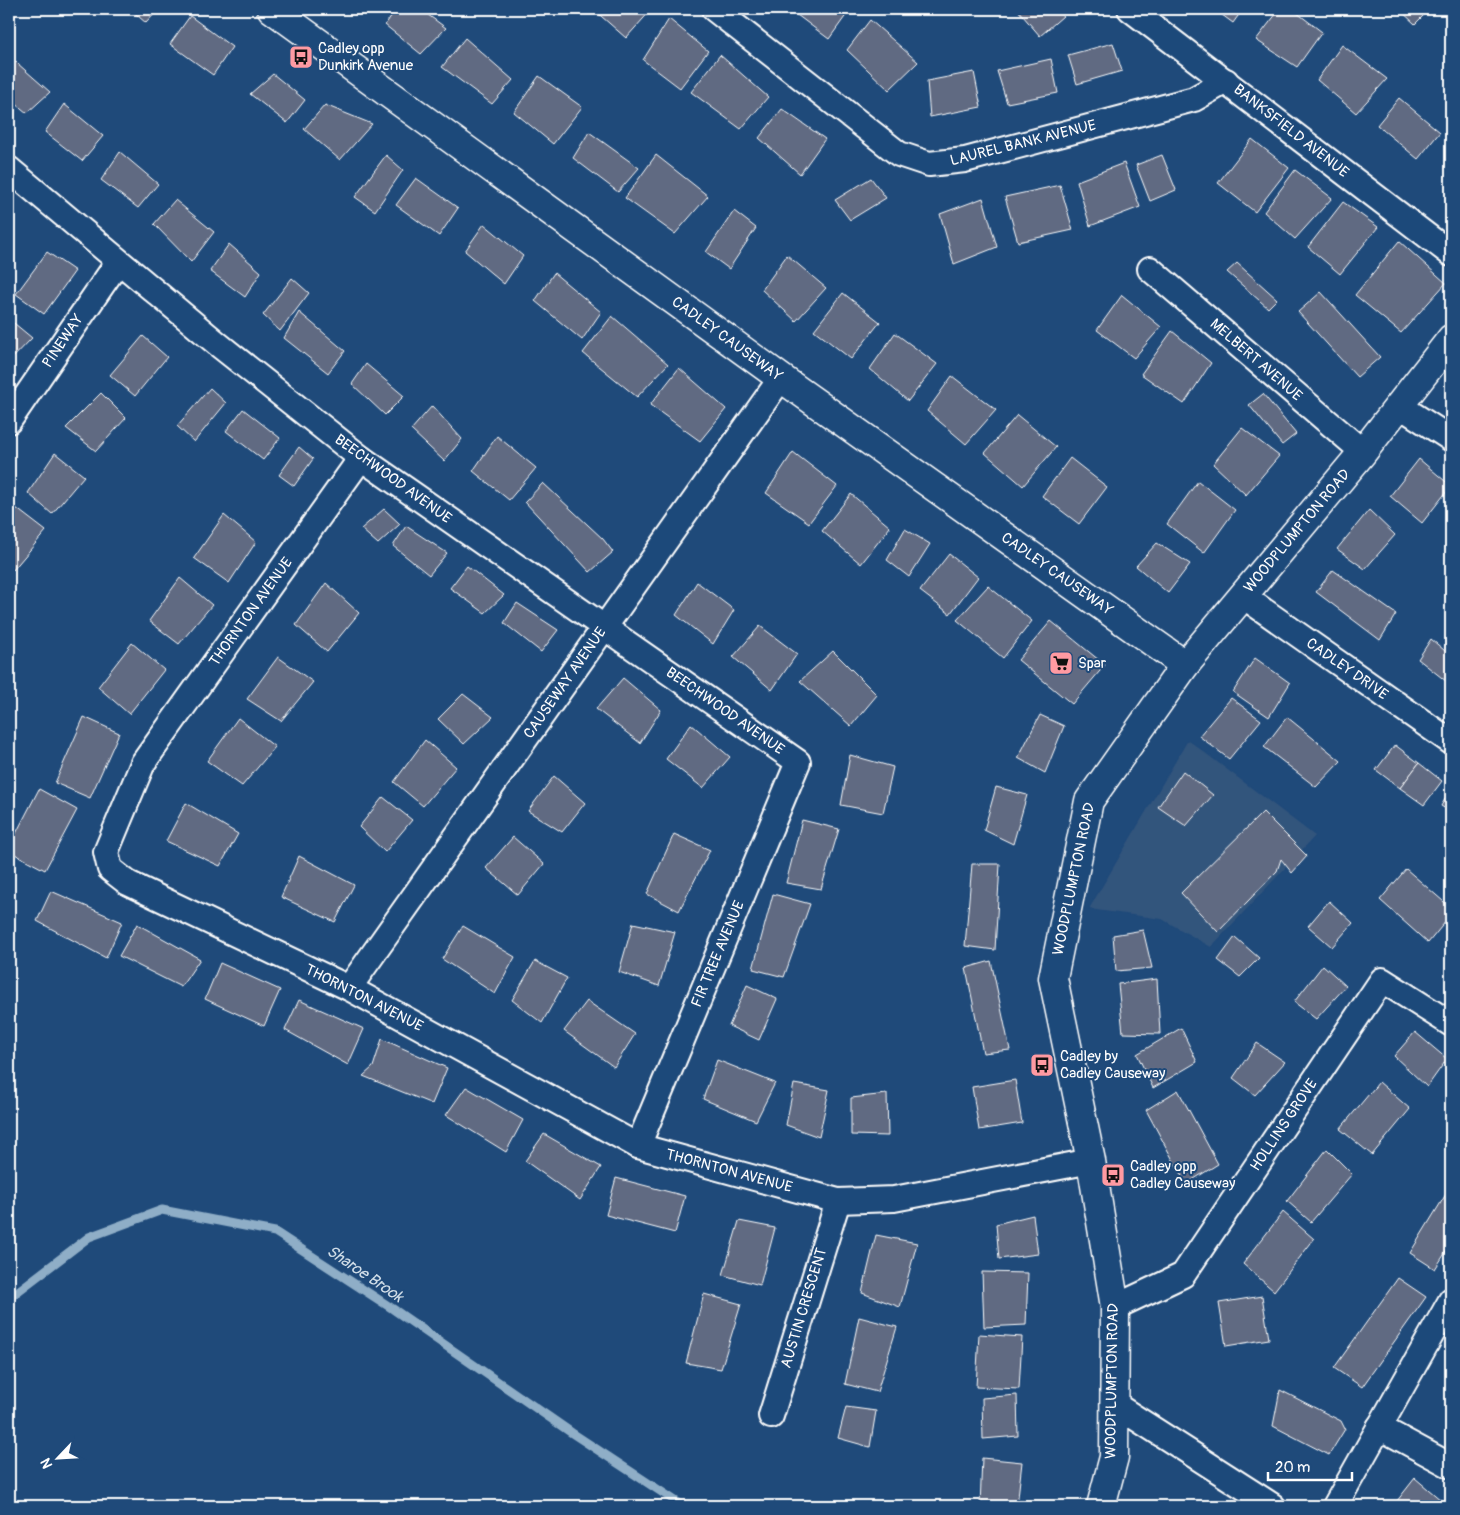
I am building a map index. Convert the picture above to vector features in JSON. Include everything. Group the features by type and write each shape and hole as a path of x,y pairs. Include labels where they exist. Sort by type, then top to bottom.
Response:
{"main road":[{"name":"CADLEY CAUSEWAY","path":"272,9 782,378 1185,665"},
{"name":"WOODPLUMPTON ROAD","path":"1101,1506 1114,1457 1115,1307 1091,1161 1054,978 1088,801 1185,665 1363,452 1451,339"}],"street":[{"name":"LAUREL BANK AVENUE","path":"714,9 899,154 929,164 965,160 1194,99 1226,81"},
{"name":"BANKSFIELD AVENUE","path":"1130,9 1451,254"},
{"name":"BEECHWOOD AVENUE","path":"9,168 118,262 361,458 798,762"},
{"name":"PINEWAY","path":"9,421 118,262"},
{"name":"MELBERT AVENUE","path":"1150,269 1363,452"},
{"name":"CAUSEWAY AVENUE","path":"348,988 782,378"},
{"path":"1400,406 1451,439"},
{"name":"THORNTON AVENUE","path":"361,458 143,763 106,852 110,869 128,883 348,988 638,1146 838,1201 894,1198 1091,1161"},
{"name":"CADLEY DRIVE","path":"1243,596 1451,742"},
{"name":"FIR TREE AVENUE","path":"638,1146 798,762"},
{"name":"HOLLINS GROVE","path":"1115,1307 1182,1275 1382,980 1451,1024"},
{"name":"AUSTIN CRESCENT","path":"771,1416 838,1201"},
{"path":"1334,1506 1451,1300"},
{"path":"1114,1404 1274,1506"},
{"path":"1380,1427 1451,1466"}],"shaded area":[{"path":"1188,740 1315,836 1211,947 1162,919 1089,909"}],"building":[{"path":"130,9 159,9 146,23"},
{"path":"396,9 420,9 446,28 421,54 385,25"},
{"path":"593,9 652,9 626,38"},
{"path":"789,9 841,9 847,14 829,39"},
{"path":"1017,9 1057,9 1063,16 1040,36"},
{"path":"1214,9 1243,9 1233,23"},
{"path":"1280,9 1292,9 1322,32 1297,67 1256,40"},
{"path":"1399,9 1430,9 1415,24"},
{"path":"190,16 232,47 213,75 170,44"},
{"path":"669,19 708,51 680,88 643,60"},
{"path":"870,20 918,62 889,90 847,50"},
{"path":"465,38 513,80 492,104 442,67"},
{"path":"1113,43 1122,71 1077,84 1068,55"},
{"path":"1342,45 1387,79 1356,113 1317,80"},
{"path":"720,55 768,97 741,129 691,92"},
{"path":"9,56 50,92 27,113 9,98"},
{"path":"1051,59 1058,93 1007,103 997,71"},
{"path":"974,72 981,107 930,117 927,81"},
{"path":"273,74 305,100 287,123 250,94"},
{"path":"539,76 582,107 553,144 514,112"},
{"path":"1399,98 1440,132 1418,159 1377,125"},
{"path":"64,104 103,136 82,161 45,132"},
{"path":"325,105 372,124 340,160 304,129"},
{"path":"782,109 825,139 800,174 759,138"},
{"path":"589,132 639,168 618,192 573,158"},
{"path":"1252,139 1289,168 1255,212 1218,183"},
{"path":"120,152 158,184 138,208 101,180"},
{"path":"386,155 403,170 375,211 355,197"},
{"path":"656,155 708,196 675,234 625,198"},
{"path":"1162,155 1176,190 1150,201 1136,165"},
{"path":"1124,163 1140,207 1090,226 1077,181"},
{"path":"1295,170 1332,198 1295,239 1264,212"},
{"path":"416,178 458,208 439,236 396,205"},
{"path":"871,178 886,198 850,220 835,200"},
{"path":"1060,185 1073,230 1018,242 1005,197"},
{"path":"983,198 997,247 954,264 940,214"},
{"path":"175,200 214,232 191,262 154,224"},
{"path":"1343,202 1378,227 1340,274 1308,247"},
{"path":"734,211 756,228 729,269 706,252"},
{"path":"484,224 523,256 504,284 465,251"},
{"path":"1399,241 1446,283 1401,333 1355,295"},
{"path":"229,244 261,272 245,297 210,271"},
{"path":"47,252 75,271 44,314 16,294"},
{"path":"787,255 826,288 796,321 762,290"},
{"path":"1237,263 1277,299 1268,308 1227,272"},
{"path":"554,273 601,312 582,340 535,301"},
{"path":"292,278 309,293 280,331 263,315"},
{"path":"1321,292 1380,357 1357,377 1298,312"},
{"path":"843,293 880,322 851,359 814,330"},
{"path":"1122,295 1161,327 1134,358 1097,330"},
{"path":"299,312 345,351 328,373 284,338"},
{"path":"612,316 668,364 637,397 583,353"},
{"path":"9,319 32,338 9,362"},
{"path":"1172,331 1211,363 1184,404 1141,374"},
{"path":"895,333 937,364 908,401 870,369"},
{"path":"143,336 167,357 135,396 110,375"},
{"path":"366,364 404,396 385,415 352,384"},
{"path":"679,368 726,409 700,441 650,405"},
{"path":"952,376 996,410 966,444 927,411"},
{"path":"210,388 226,403 194,442 177,426"},
{"path":"101,393 126,418 96,451 66,428"},
{"path":"1263,394 1296,434 1282,445 1249,405"},
{"path":"432,406 462,439 444,461 411,430"},
{"path":"243,409 280,438 263,460 226,431"},
{"path":"1017,415 1056,447 1023,486 985,453"},
{"path":"1242,428 1279,456 1246,495 1213,464"},
{"path":"497,436 536,468 509,500 473,471"},
{"path":"299,447 313,459 294,486 279,475"},
{"path":"793,452 837,486 809,523 766,493"},
{"path":"55,453 84,476 52,514 28,493"},
{"path":"1070,458 1107,487 1079,524 1042,496"},
{"path":"1419,459 1451,486 1422,523 1390,496"},
{"path":"1198,481 1235,510 1204,553 1167,524"},
{"path":"543,483 603,539 613,552 590,572 525,502"},
{"path":"851,494 890,527 861,564 822,531"},
{"path":"16,508 46,531 13,570 9,566 9,519"},
{"path":"384,509 400,524 378,544 361,529"},
{"path":"1369,510 1395,535 1365,569 1337,549"},
{"path":"224,515 256,542 229,583 194,558"},
{"path":"406,526 447,553 429,575 393,546"},
{"path":"905,529 930,544 909,577 887,560"},
{"path":"1157,543 1190,564 1168,593 1136,566"},
{"path":"949,554 978,577 950,614 920,591"},
{"path":"467,566 504,595 485,613 450,588"},
{"path":"1333,570 1396,614 1380,640 1316,592"},
{"path":"180,578 212,605 179,644 149,621"},
{"path":"697,582 734,610 713,644 676,615"},
{"path":"326,583 359,613 327,652 296,625"},
{"path":"988,586 1032,621 1003,658 957,620"},
{"path":"517,603 558,630 541,652 504,623"},
{"name":"Spar","path":"1051,621 1105,665 1072,704 1018,660"},
{"path":"760,626 797,654 772,690 733,657"},
{"path":"1431,639 1451,656 1451,685 1418,659"},
{"path":"132,643 164,670 129,714 98,687"},
{"path":"833,651 877,695 851,726 800,681"},
{"path":"278,657 313,682 281,721 247,699"},
{"path":"1255,658 1290,683 1269,717 1233,692"},
{"path":"623,678 661,710 640,743 596,709"},
{"path":"463,694 493,717 464,744 438,719"},
{"path":"1231,698 1261,720 1229,759 1199,736"},
{"path":"1040,715 1064,726 1045,773 1018,758"},
{"path":"84,717 119,733 90,798 55,783"},
{"path":"1287,717 1341,761 1316,787 1264,747"},
{"path":"238,718 275,747 242,786 207,761"},
{"path":"691,724 730,757 703,788 666,759"},
{"path":"425,740 456,767 423,806 394,782"},
{"path":"1395,745 1419,763 1400,788 1376,770"},
{"path":"850,755 893,767 883,813 841,805"},
{"path":"1419,763 1442,781 1424,805 1400,788"},
{"path":"1183,771 1213,795 1186,826 1158,807"},
{"path":"554,776 585,803 562,832 528,811"},
{"path":"996,787 1027,795 1013,844 984,830"},
{"path":"39,789 77,810 45,870 9,851 9,847"},
{"path":"1451,789 1451,812 1441,806"},
{"path":"383,797 412,820 385,852 359,827"},
{"path":"186,803 238,834 220,866 166,841"},
{"path":"1263,812 1307,856 1292,873 1281,859 1277,871 1218,932 1181,893"},
{"path":"802,820 839,829 821,889 786,883"},
{"path":"674,834 710,850 679,911 647,894"},
{"path":"513,837 544,864 518,895 486,868"},
{"path":"299,856 354,885 335,922 281,897"},
{"path":"972,864 1000,864 995,950 965,946"},
{"path":"1406,869 1451,908 1451,915 1428,943 1380,900"},
{"path":"51,891 122,922 106,958 37,921"},
{"path":"773,894 810,904 784,977 753,969"},
{"path":"1329,901 1353,923 1332,947 1308,926"},
{"path":"633,923 675,932 659,986 619,972"},
{"path":"137,924 200,959 181,987 119,956"},
{"path":"463,926 515,957 495,994 442,959"},
{"path":"1143,930 1152,968 1116,971 1113,935"},
{"path":"1235,937 1259,958 1240,977 1218,960"},
{"path":"535,961 567,978 542,1023 512,1000"},
{"path":"991,961 1010,1050 983,1053 966,968"},
{"path":"220,963 280,990 264,1026 205,999"},
{"path":"1323,965 1346,986 1316,1019 1294,1002"},
{"path":"1157,979 1160,1034 1123,1033 1118,984"},
{"path":"747,985 777,999 759,1040 729,1026"},
{"path":"299,1000 364,1029 348,1065 285,1030"},
{"path":"587,1001 635,1034 614,1067 564,1031"},
{"path":"1181,1028 1197,1062 1153,1088 1137,1054"},
{"path":"1415,1032 1447,1059 1427,1087 1394,1056"},
{"path":"382,1039 447,1068 432,1104 363,1076 373,1067"},
{"path":"1257,1043 1285,1062 1255,1095 1233,1078"},
{"path":"717,1060 775,1083 756,1121 703,1099"},
{"path":"1015,1080 1022,1123 979,1130 972,1087"},
{"path":"1379,1082 1410,1109 1372,1155 1340,1129"},
{"path":"794,1084 829,1090 819,1137 786,1125"},
{"path":"466,1087 523,1120 506,1152 446,1115"},
{"path":"1178,1090 1218,1164 1186,1184 1146,1110"},
{"path":"887,1094 888,1136 851,1135 851,1098"},
{"path":"544,1134 601,1167 580,1200 525,1161"},
{"path":"1327,1149 1352,1174 1311,1222 1287,1201"},
{"path":"616,1178 685,1196 675,1233 606,1215"},
{"path":"1451,1186 1451,1244 1435,1269 1410,1253"},
{"path":"1283,1212 1314,1239 1274,1291 1243,1264"},
{"path":"1033,1215 1038,1254 999,1259 996,1224"},
{"path":"739,1221 775,1228 760,1285 723,1275"},
{"path":"876,1235 917,1243 900,1307 862,1293"},
{"path":"982,1272 1028,1273 1026,1325 984,1327"},
{"path":"1398,1278 1426,1297 1362,1387 1334,1368"},
{"path":"704,1294 741,1304 721,1369 686,1363"},
{"path":"1262,1296 1269,1339 1226,1346 1219,1303"},
{"path":"859,1317 897,1327 877,1392 845,1384"},
{"path":"979,1334 1022,1337 1019,1389 976,1387"},
{"path":"1280,1390 1341,1421 1345,1429 1329,1455 1273,1426"},
{"path":"1017,1395 1018,1436 983,1439 982,1398"},
{"path":"846,1407 876,1411 870,1447 838,1438"},
{"path":"982,1458 1022,1462 1017,1506 980,1506"},
{"path":"1415,1478 1448,1506 1393,1506"}],"waterway":[{"name":"Sharoe Brook","path":"9,1298 89,1237 162,1210 275,1232 393,1309 572,1433 683,1506"}],"place":[{"name":"Cadley opp Dunkirk Avenue","path":"301,57"},
{"name":"Spar","path":"1061,663"},
{"name":"Cadley by Cadley Causeway","path":"1042,1065"},
{"name":"Cadley opp Cadley Causeway","path":"1113,1175"}]}
